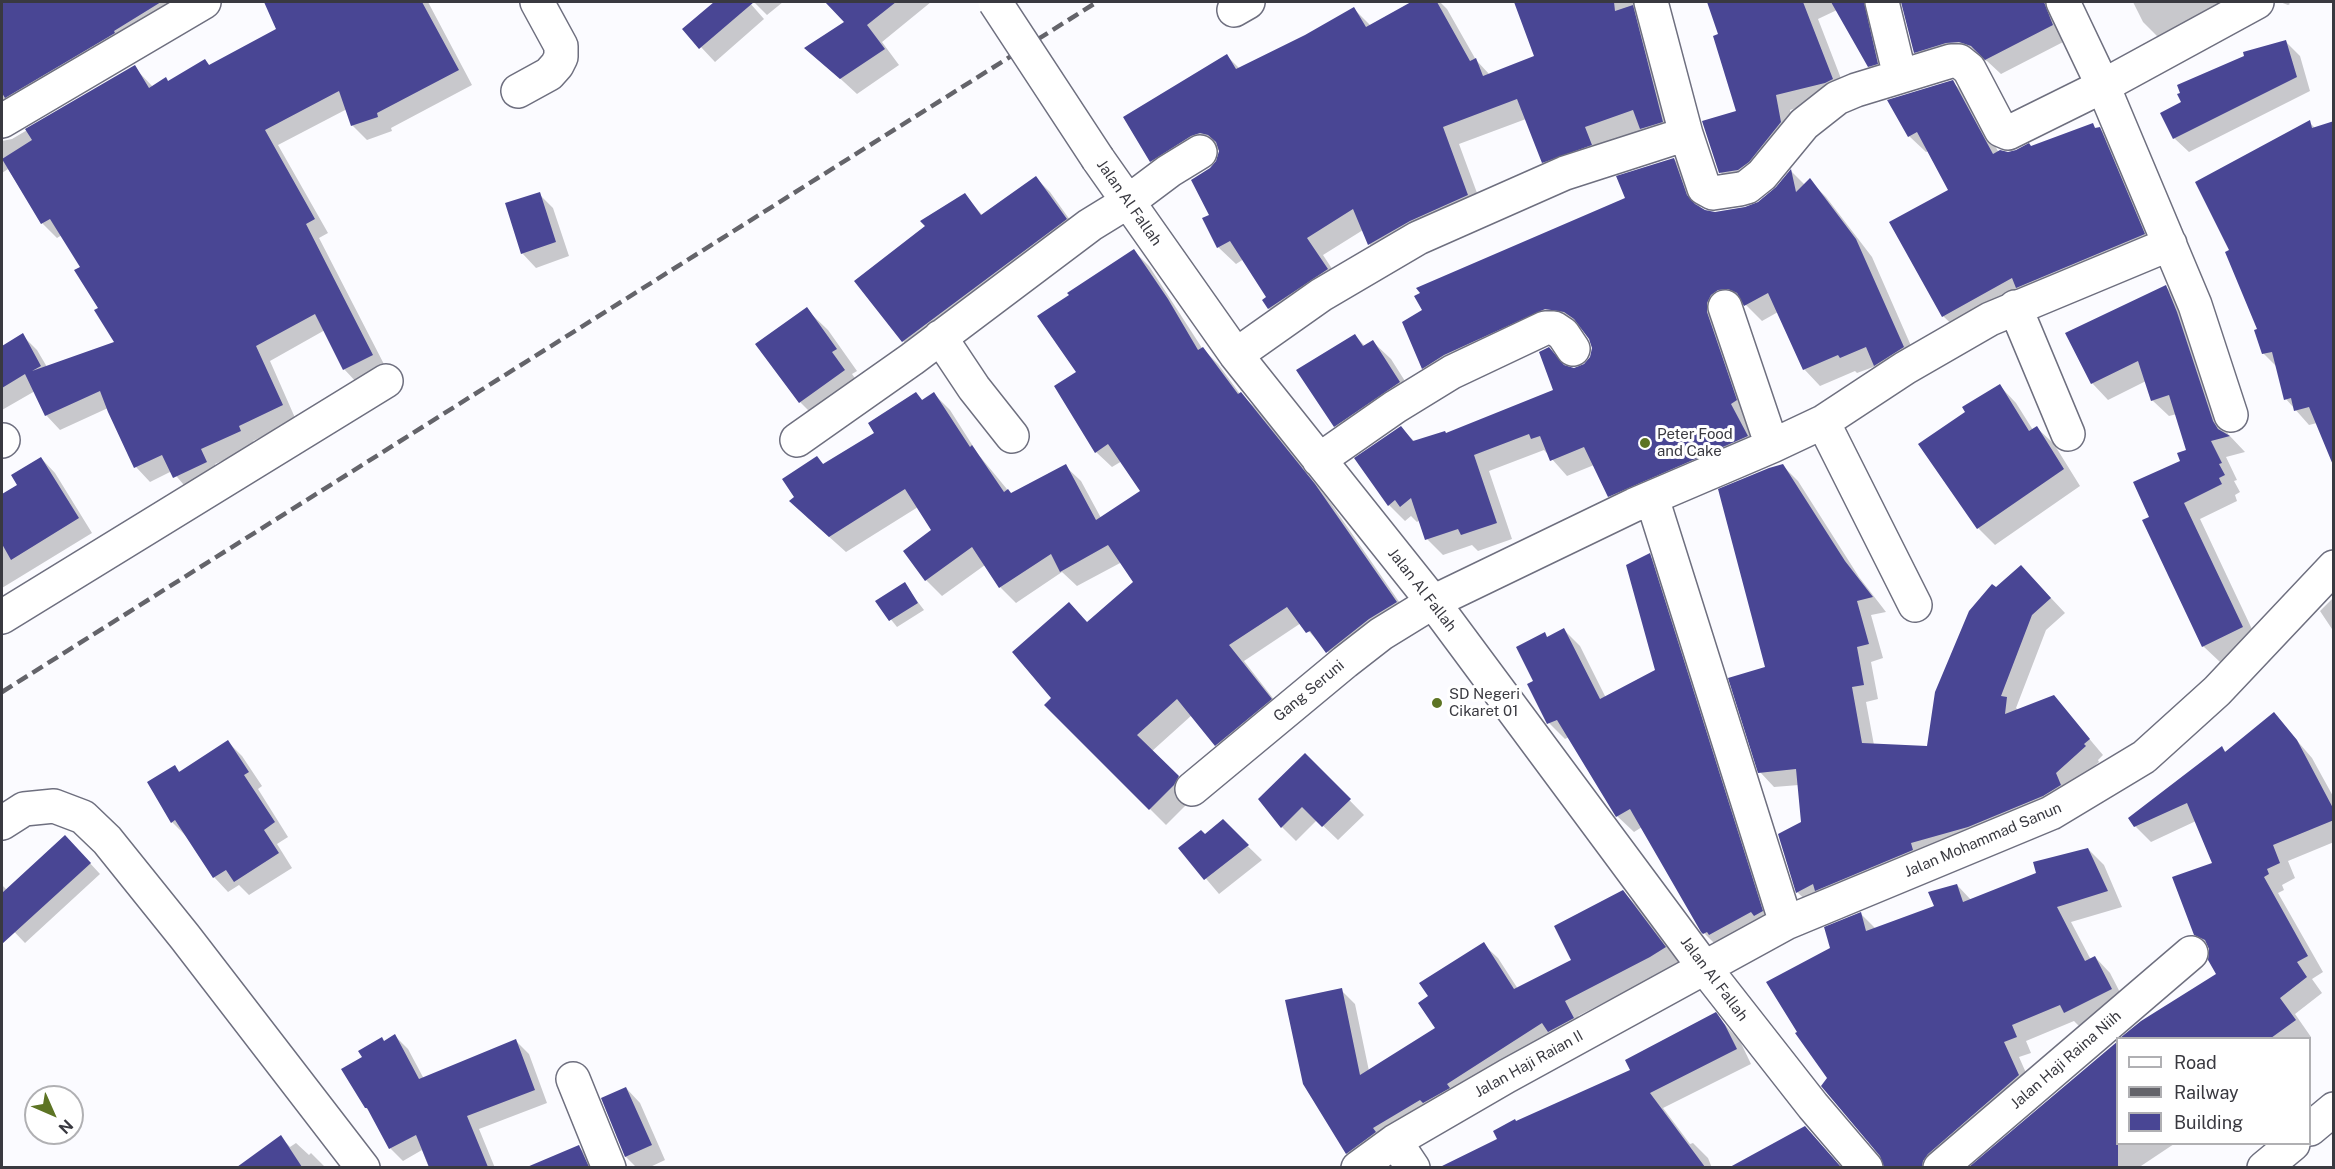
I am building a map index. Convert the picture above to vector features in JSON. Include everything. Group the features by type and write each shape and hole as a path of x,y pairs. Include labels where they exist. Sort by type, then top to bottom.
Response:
{"street":[{"path":"2,121 172,9 204,2"},
{"path":"518,91 549,74 561,57 561,46 537,2"},
{"name":"Jalan Al Fallah","path":"995,2 1098,159 1236,355 1432,602 1704,967 1813,1106 1866,1167"},
{"path":"1651,2 1686,134 1704,189 1713,194 1747,187 1762,175 1804,124 1837,98 1856,90 1951,61 1959,61 1970,69 2001,130 2008,133 2103,86 2257,2"},
{"path":"1882,2 1900,76"},
{"path":"2063,2 2103,86 2195,305 2231,415"},
{"path":"1236,355 1321,295 1418,238 1565,173 1686,134"},
{"path":"797,440 1090,225 1200,152"},
{"name":"Gang Seruni","path":"1192,789 1345,662 1382,634 1432,602 1652,498 1823,422 1966,331 2015,307 2170,244"},
{"path":"2015,307 2068,434"},
{"path":"1725,308 1772,446"},
{"path":"1319,460 1395,407 1452,372 1545,328 1554,328 1563,334 1573,348"},
{"path":"940,337 974,388 1012,436"},
{"path":"2,617 386,381"},
{"path":"1823,422 1915,605"},
{"path":"1652,498 1786,923"},
{"name":"Jalan Mohammad Sanun","path":"1704,967 1786,923 2051,813 2144,757 2217,691 2334,567"},
{"path":"2,823 24,809 54,806 83,817 107,840 363,1167"},
{"name":"Jalan Haji Raina Niih","path":"1940,1167 2191,953"},
{"name":"Jalan Haji Raian II","path":"1358,1167 1395,1141 1506,1076 1704,967"},
{"path":"573,1079 609,1167"},
{"path":"2311,1128 2334,1109"},
{"path":"1395,1141 1413,1167"},
{"path":"2264,1167 2291,1145"}],"building":[{"path":"2,2 161,2 114,31 115,33 5,98 2,93"},
{"path":"264,2 422,2 459,70 377,113 378,117 351,126 339,91 265,130 315,219 306,224 373,355 343,370 315,314 256,346 283,405 239,426 241,431 201,449 207,462 173,478 162,455 134,468 100,391 45,416 25,374 2,388 2,346 23,333 41,366 32,371 114,342 94,310 98,308 74,270 80,267 50,219 41,224 2,159 32,140 25,129 135,65 149,88 166,77 168,81 205,59 209,65 276,29"},
{"path":"714,2 754,2 699,49 682,29"},
{"path":"825,2 896,2 867,25 885,49 840,79 804,48 844,22"},
{"path":"1411,2 1437,2 1470,61 1476,58 1483,76 1534,56 1514,2 1614,2 1615,11 1633,5 1663,122 1640,129 1633,110 1585,127 1592,145 1542,163 1517,99 1443,127 1468,195 1410,221 1368,245 1353,209 1307,238 1328,269 1268,309 1262,300 1266,297 1230,241 1217,248 1202,218 1209,215 1191,180 1210,168 1216,161 1219,151 1216,142 1208,135 1200,133 1191,136 1150,162 1123,117 1227,54 1236,69 1305,35 1354,7 1366,27"},
{"path":"1707,2 1803,2 1833,79 1776,95 1781,122 1749,162 1738,170 1719,173 1702,121 1736,111 1713,36 1718,34"},
{"path":"1831,2 1864,2 1878,64 1868,67"},
{"path":"1901,2 2044,2 2053,25 1985,60 1971,46 1959,42 1946,43 1914,53"},
{"path":"2286,40 2297,77 2173,139 2160,113 2181,102 2177,94 2180,93 2177,85 2244,56 2243,52"},
{"path":"1953,80 1993,154 2000,150 2008,152 2016,150 2029,143 2031,146 2093,123 2095,128 2100,127 2145,234 2016,288 2012,278 1942,317 1889,222 1948,190 1917,132 1908,137 1887,100"},
{"path":"2310,120 2312,128 2334,121 2333,465 2309,407 2294,411 2291,398 2284,400 2272,352 2262,354 2254,330 2257,329 2225,252 2229,250 2195,182"},
{"path":"1674,158 1687,195 1695,204 1705,210 1715,212 1745,207 1758,202 1776,187 1791,169 1796,192 1810,178 1856,239 1904,347 1874,366 1866,347 1840,358 1838,355 1803,370 1768,293 1744,306 1737,293 1728,289 1718,290 1711,295 1707,303 1707,312 1737,400 1731,404 1748,436 1608,497 1584,447 1550,461 1540,436 1531,439 1529,434 1474,455 1497,523 1461,535 1458,529 1425,540 1411,498 1400,507 1395,500 1388,506 1354,458 1401,426 1413,441 1445,431 1446,433 1553,390 1539,352 1549,347 1564,365 1574,368 1584,364 1590,357 1592,348 1589,339 1574,319 1564,312 1545,309 1444,355 1422,369 1402,322 1422,310 1414,296 1420,293 1416,288 1625,198 1616,176"},
{"path":"1036,176 1067,219 902,342 854,281 925,226 920,221 965,193 981,215"},
{"path":"540,192 556,242 521,254 505,203"},
{"path":"1134,249 1168,299 1198,350 1203,347 1238,394 1241,392 1315,484 1397,602 1369,619 1326,653 1310,631 1306,633 1287,607 1229,645 1272,699 1215,746 1177,699 1137,735 1179,776 1174,785 1149,810 1044,705 1051,698 1012,652 1069,602 1087,622 1133,582 1108,545 1060,572 1051,554 999,588 972,547 925,581 903,551 931,530 905,489 829,537 789,501 794,497 782,479 817,456 823,464 874,433 868,423 916,392 922,400 934,392 970,447 972,445 1004,492 1008,489 1011,493 1066,464 1096,520 1140,491 1108,444 1095,453 1054,386 1076,372 1037,316 1069,295 1067,293"},
{"path":"2166,285 2213,421 2218,429 2230,436 2211,441 2222,463 2219,464 2225,475 2219,478 2222,484 2184,503 2243,627 2202,647 2142,520 2149,517 2133,482 2180,461 2177,453 2186,450 2169,395 2151,401 2138,361 2091,384 2065,333"},
{"path":"807,307 837,349 832,352 845,370 799,403 755,344"},
{"path":"1355,334 1363,346 1373,340 1400,382 1334,427 1296,370"},
{"path":"2000,384 2029,431 2037,426 2064,469 1977,529 1918,444 1965,412 1962,407"},
{"path":"41,457 79,518 11,560 2,544 2,494 17,485 11,475"},
{"path":"1783,464 1845,561 1873,597 1857,601 1869,644 1857,647 1864,685 1852,687 1862,743 1927,746 1935,692 1969,611 1992,584 1996,587 2021,565 2051,598 2032,615 2001,696 2007,697 2005,714 2054,695 2090,739 2084,744 2086,746 2056,773 2061,785 2043,796 1968,827 1911,843 1913,850 1815,891 1813,884 1796,893 1778,834 1801,822 1796,769 1758,773 1728,678 1765,667 1718,489"},
{"path":"1650,553 1763,911 1754,916 1751,912 1709,935 1707,932 1703,934 1701,932 1630,809 1616,817 1557,720 1547,724 1527,684 1533,681 1516,647 1545,632 1547,637 1564,628 1600,699 1655,670 1626,565"},
{"path":"905,582 918,603 889,621 875,601"},
{"path":"2274,712 2297,740 2334,810 2334,820 2273,845 2280,863 2267,869 2269,874 2264,877 2308,956 2297,962 2307,977 2280,998 2296,1020 2272,1037 2121,1037 2141,1021 2216,974 2208,960 2209,949 2205,940 2194,935 2172,877 2212,863 2187,803 2134,827 2128,818 2222,746 2225,752"},
{"path":"228,740 249,772 244,775 275,822 264,830 279,853 234,882 226,870 213,878 175,820 171,823 147,782 175,765 179,772"},
{"path":"1305,753 1351,799 1322,827 1302,807 1281,828 1258,799"},
{"path":"1223,819 1249,845 1204,880 1178,848 1201,830 1205,834"},
{"path":"65,835 91,863 2,944 2,893"},
{"path":"2088,848 2108,891 2057,907 2085,961 2095,956 2112,989 2064,1013 2060,1005 2012,1025 2017,1037 2004,1042 2019,1075 1928,1154 1922,1167 1884,1167 1880,1156 1821,1086 1827,1078 1795,1033 1797,1032 1766,982 1830,948 1824,927 1861,912 1866,931 1934,906 1928,892 1957,884 1963,902 2036,873 2033,862"},
{"path":"1623,890 1666,947 1565,1001 1574,1018 1548,1032 1542,1023 1447,1084 1450,1088 1423,1103 1420,1100 1373,1128 1376,1132 1346,1154 1303,1084 1285,1000 1342,988 1360,1075 1435,1028 1418,1003 1428,996 1419,983 1484,942 1514,989 1571,960 1554,926"},
{"path":"1716,1012 1737,1049 1650,1093 1705,1167 1440,1167 1497,1139 1493,1131 1515,1119 1516,1121 1630,1070 1625,1060"},
{"path":"395,1034 419,1079 516,1039 535,1090 467,1116 488,1167 429,1167 416,1135 389,1149 367,1108 341,1069 362,1057 358,1051 382,1037 384,1041"},
{"path":"2116,1043 2118,1167 1969,1167"},
{"path":"626,1087 652,1145 625,1157 601,1098"},
{"path":"1805,1126 1841,1167 1730,1167"},
{"path":"281,1135 302,1167 237,1167"},
{"path":"579,1145 589,1167 527,1167"}],"railway":[{"path":"2,692 1097,2"}],"place":[{"name":"Peter Food and Cake","path":"1645,443"},
{"name":"SD Negeri Cikaret 01","path":"1437,703"}]}
